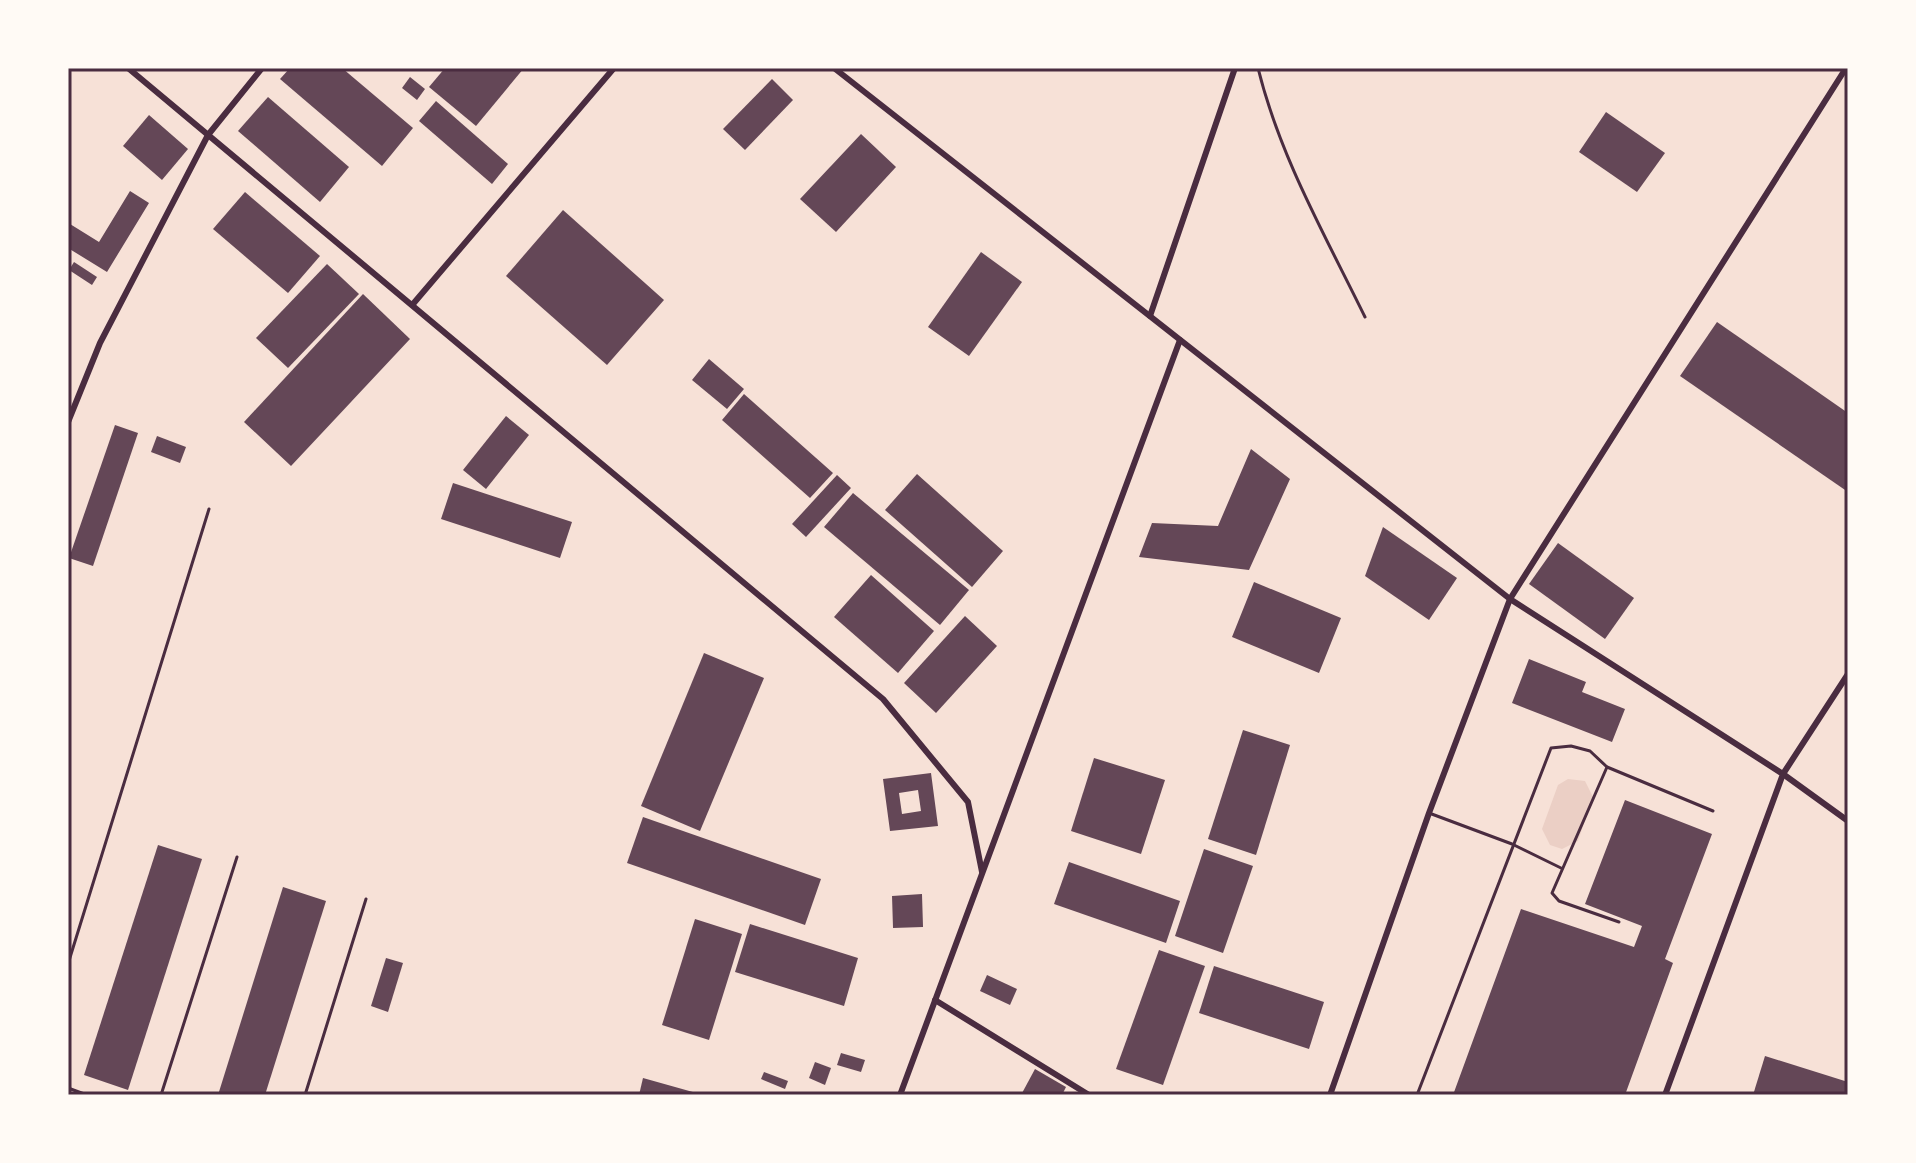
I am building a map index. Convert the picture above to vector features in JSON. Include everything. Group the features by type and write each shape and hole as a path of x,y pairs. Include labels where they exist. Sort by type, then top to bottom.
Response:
{"street":[{"path":"128,68 883,699 968,802 982,872"},
{"path":"68,422 100,343 208,135 262,68"},
{"path":"413,304 614,68"},
{"path":"834,68 1510,599 1783,774 1848,821"},
{"path":"1150,316 1235,68"},
{"path":"1330,1095 1429,813 1510,599 1846,68"},
{"path":"900,1095 1180,340"},
{"path":"1665,1095 1783,774 1848,674"},
{"path":"935,1000 1089,1095"}],"lane":[{"path":"1258,68 1271,119 1365,317"},
{"path":"68,964 209,509"},
{"path":"1417,1095 1551,748 1571,746 1590,751 1607,767 1713,811"},
{"path":"1607,767 1552,893 1554,897 1619,922"},
{"path":"1429,813 1512,844 1561,868"},
{"path":"161,1095 237,857"},
{"path":"305,1095 366,899"},
{"path":"68,1088 87,1095"}],"shaded area":[{"path":"1568,779 1585,781 1593,797 1578,841 1562,849 1550,845 1542,829 1558,785"}],"building":[{"path":"290,68 342,68 413,128 382,166 280,79"},
{"path":"445,68 524,68 476,126 429,87"},
{"path":"410,77 425,89 417,100 402,88"},
{"path":"772,79 793,100 745,150 723,129"},
{"path":"268,97 349,167 320,202 238,131"},
{"path":"436,101 508,164 492,184 419,121"},
{"path":"1606,112 1665,153 1637,192 1579,152"},
{"path":"149,115 188,149 162,180 123,146"},
{"path":"861,134 896,167 836,232 800,199"},
{"path":"130,191 149,203 107,272 68,248 70,224 99,242"},
{"path":"245,192 320,256 288,293 213,229"},
{"path":"563,210 664,300 607,365 506,276"},
{"path":"981,252 1022,282 969,356 928,327"},
{"path":"74,262 97,277 92,285 69,270"},
{"path":"327,264 359,294 288,368 256,338"},
{"path":"363,294 410,339 291,466 244,422"},
{"path":"1717,322 1848,413 1848,492 1680,376"},
{"path":"709,359 744,389 727,409 692,380"},
{"path":"744,394 833,473 810,498 722,420"},
{"path":"506,416 529,435 486,489 463,470"},
{"path":"115,425 138,433 93,566 69,558"},
{"path":"157,436 186,447 180,463 151,452"},
{"path":"1251,449 1290,479 1249,570 1139,557 1152,523 1218,526"},
{"path":"917,474 1003,551 972,587 885,510"},
{"path":"837,475 851,488 806,537 792,524"},
{"path":"453,483 572,522 560,558 441,519"},
{"path":"853,493 969,590 940,625 824,527"},
{"path":"1383,527 1457,578 1429,620 1365,576"},
{"path":"1558,543 1634,598 1605,639 1529,584"},
{"path":"871,575 934,631 898,673 834,617"},
{"path":"1254,582 1341,618 1319,673 1232,637"},
{"path":"965,616 997,646 936,713 904,683"},
{"path":"704,653 764,678 700,831 641,806"},
{"path":"1529,659 1586,682 1582,692 1625,709 1612,742 1512,703"},
{"path":"1243,730 1290,745 1256,855 1208,839"},
{"path":"1094,758 1165,780 1141,854 1071,831"},
{"path":"931,773 938,826 890,831 883,779","holes":["918,790 921,811 902,814 899,793"]},
{"path":"1625,800 1712,834 1665,959 1673,963 1625,1095 1453,1095 1521,909 1634,947 1642,926 1585,904"},
{"path":"643,817 821,879 805,925 627,863"},
{"path":"158,845 202,859 128,1090 84,1075"},
{"path":"1204,849 1253,866 1223,953 1175,936"},
{"path":"1069,862 1180,901 1166,943 1054,904"},
{"path":"283,887 326,901 265,1095 218,1095"},
{"path":"922,894 923,927 893,928 892,896"},
{"path":"695,919 742,934 709,1040 662,1025"},
{"path":"750,924 858,958 844,1006 735,972"},
{"path":"1159,950 1205,966 1163,1085 1116,1069"},
{"path":"386,958 403,963 388,1012 371,1006"},
{"path":"1214,966 1324,1002 1309,1049 1199,1013"},
{"path":"987,975 1017,989 1010,1005 980,991"},
{"path":"841,1053 865,1060 861,1072 837,1065"},
{"path":"1765,1056 1848,1082 1848,1095 1753,1095"},
{"path":"815,1062 831,1068 825,1085 809,1078"},
{"path":"1035,1069 1066,1087 1062,1095 1021,1095"},
{"path":"764,1072 788,1081 785,1089 761,1079"},
{"path":"643,1078 700,1094 700,1095 639,1095"}]}
